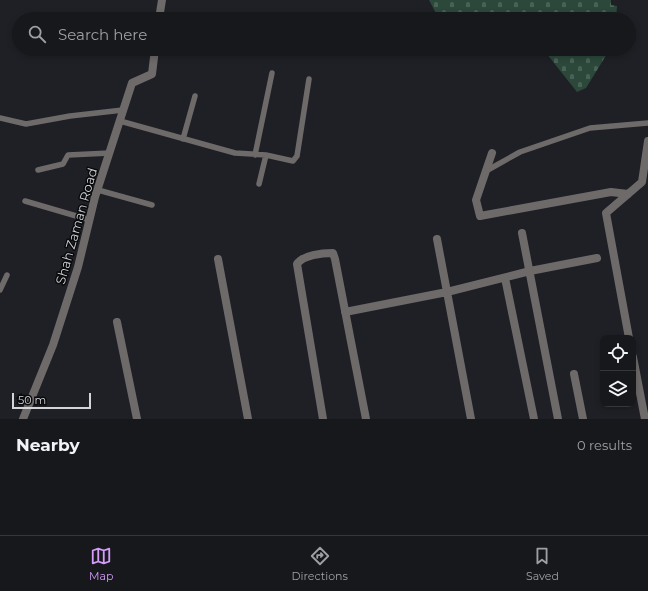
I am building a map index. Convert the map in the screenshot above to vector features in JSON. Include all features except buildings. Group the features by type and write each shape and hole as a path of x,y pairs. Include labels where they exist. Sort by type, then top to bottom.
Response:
{"street":[{"path":"161,12 162,0"},
{"name":"Shah Zaman Road","path":"23,419 53,345 78,267 98,190 132,83 152,74 154,56"},
{"path":"629,335 606,213 642,182 648,141"},
{"path":"492,153 476,200 480,216 611,192 628,194"},
{"path":"522,233 558,419"},
{"path":"437,239 471,419"},
{"path":"323,419 297,264 300,260 306,257 333,254 366,419"},
{"path":"345,312 447,292 597,258"},
{"path":"218,259 248,419"},
{"path":"505,278 534,419"},
{"path":"117,322 137,419"},
{"path":"636,371 645,419"},
{"path":"574,374 583,419"}],"lane":[{"path":"255,155 272,73"},
{"path":"120,121 235,152 266,155 293,161 297,156 309,79"},
{"path":"183,139 195,96"},
{"path":"0,118 26,124 70,116 123,110"},
{"path":"486,171 520,152 590,128 648,123"},
{"path":"38,170 63,164 68,155 110,153"},
{"path":"260,184 266,155"},
{"path":"98,190 152,205"},
{"path":"25,201 90,220"},
{"path":"0,290 7,275"}],"green space":[{"path":"429,0 611,0 611,5 617,6 617,12 435,12"},
{"path":"549,56 606,56 586,88 577,92"}]}
